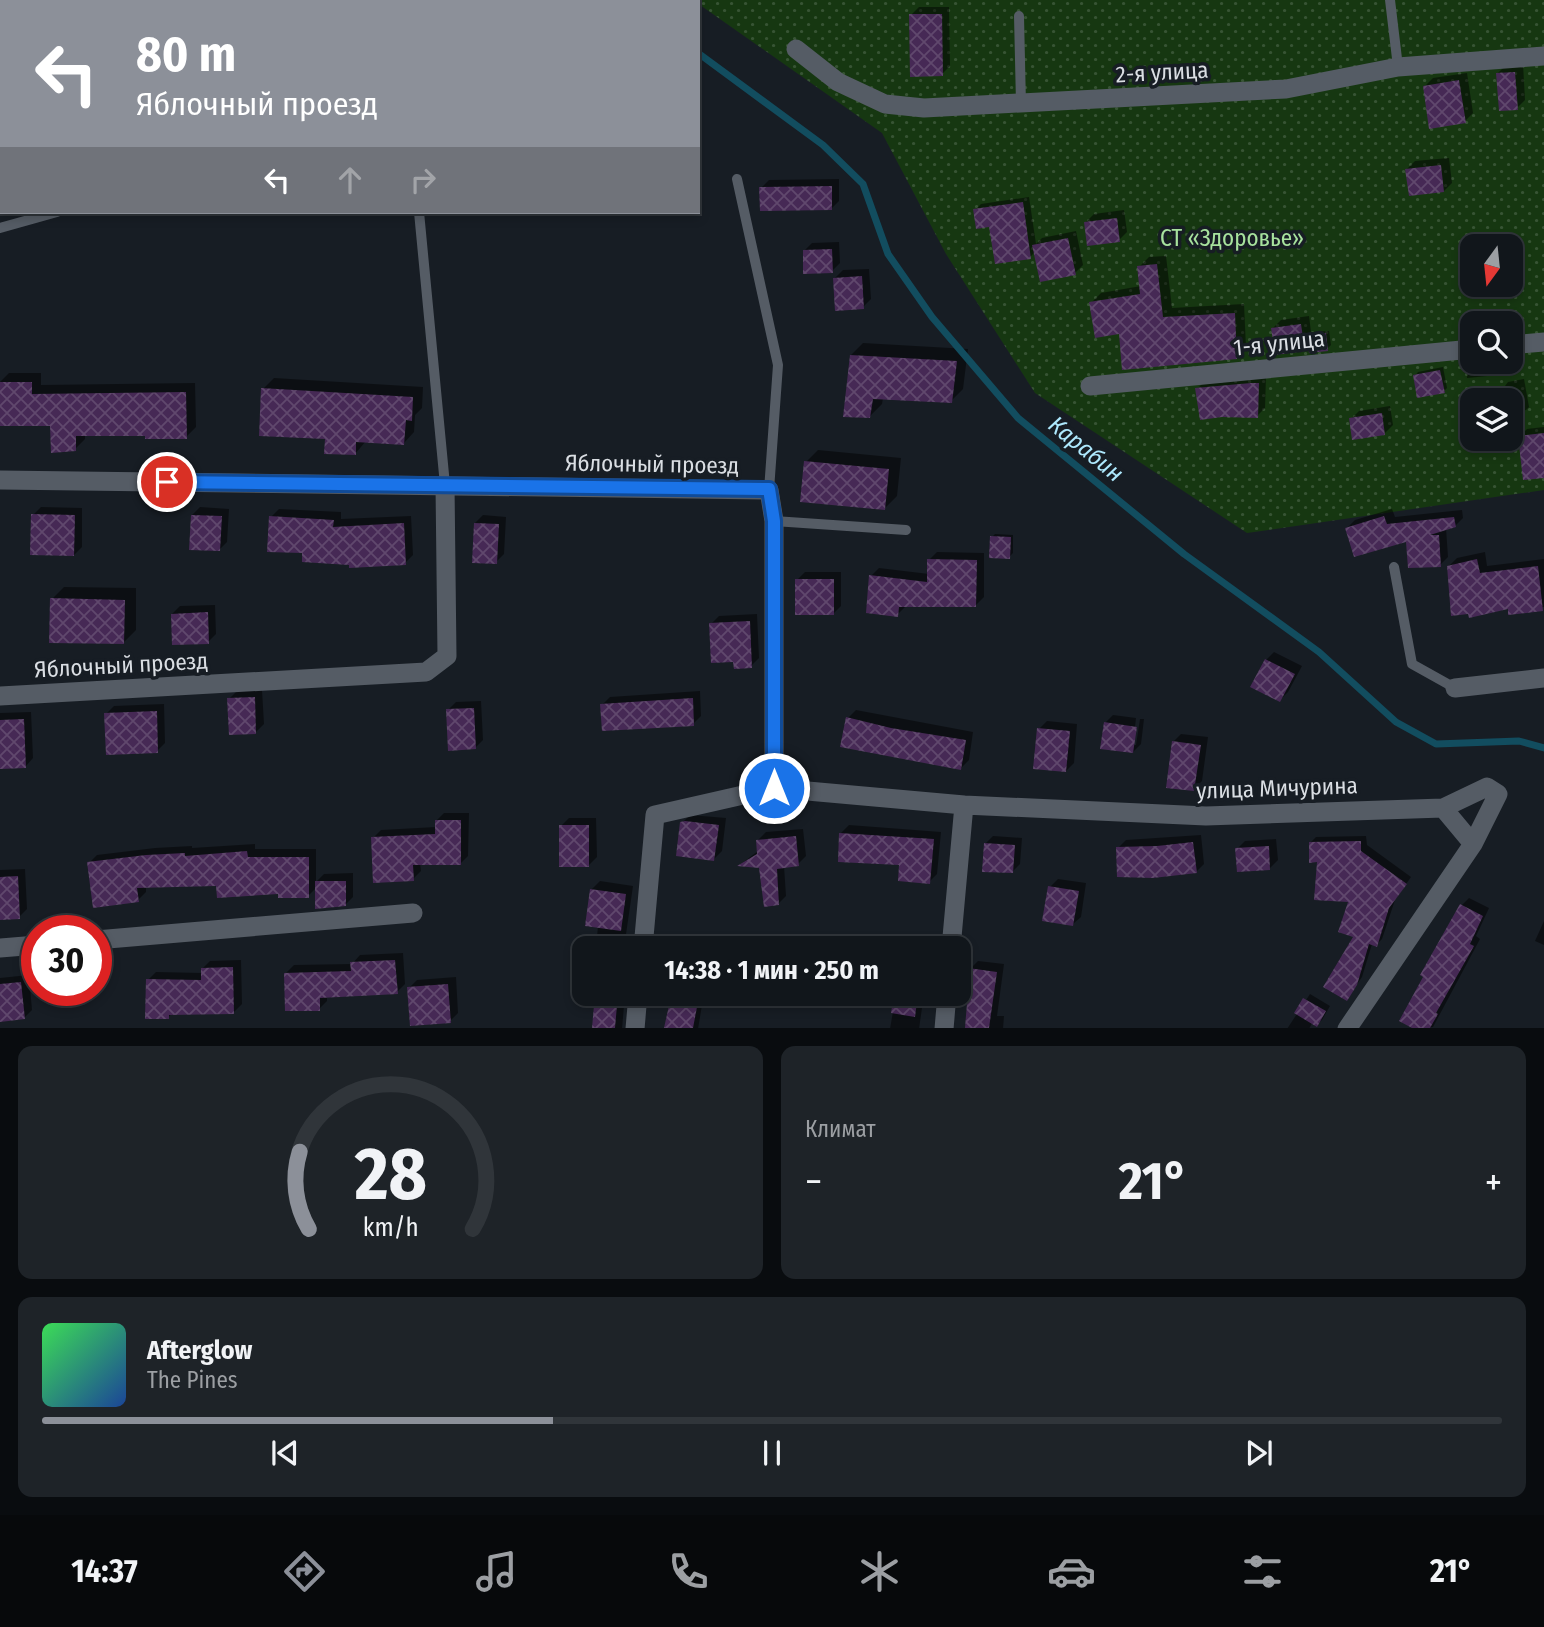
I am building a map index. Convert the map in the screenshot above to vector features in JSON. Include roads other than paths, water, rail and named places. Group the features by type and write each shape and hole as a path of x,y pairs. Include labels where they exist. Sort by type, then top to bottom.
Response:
{"street":[{"name":"2-я улица","path":"796,49 838,82 886,104 924,108 1286,89 1398,68 1544,56"},
{"path":"1523,344 1544,342"},
{"name":"1-я улица","path":"1090,386 1460,350"},
{"name":"Яблочный проезд","path":"0,480 769,489 774,521 774,788"},
{"name":"Яблочный проезд","path":"0,696 426,672 447,656 445,485"},
{"path":"1455,688 1544,678"},
{"name":"улица Мичурина","path":"644,936 655,815 774,788 964,805 1206,816 1443,807 1487,787 1497,794 1473,844 1347,1028"},
{"path":"952,936 964,805"},
{"path":"1443,807 1473,844"},
{"path":"112,939 413,912"},
{"path":"0,948 21,946"},
{"path":"635,1028 637,1006"},
{"path":"944,1028 946,1006"}],"lane":[{"path":"1390,0 1398,68"},
{"path":"1019,16 1021,105"},
{"path":"737,179 778,365 769,489"},
{"path":"0,228 50,214"},
{"path":"419,214 445,485"},
{"path":"774,521 906,530"},
{"path":"1394,568 1412,664 1455,688"}],"waterway":[{"name":"Карабин","path":"700,54 823,145 863,184 888,254 932,317 1018,418 1184,554 1319,652 1396,722 1436,744 1519,741 1544,748"}],"park label":[{"name":"СТ «Здоровье»","path":"1232,238"}]}
